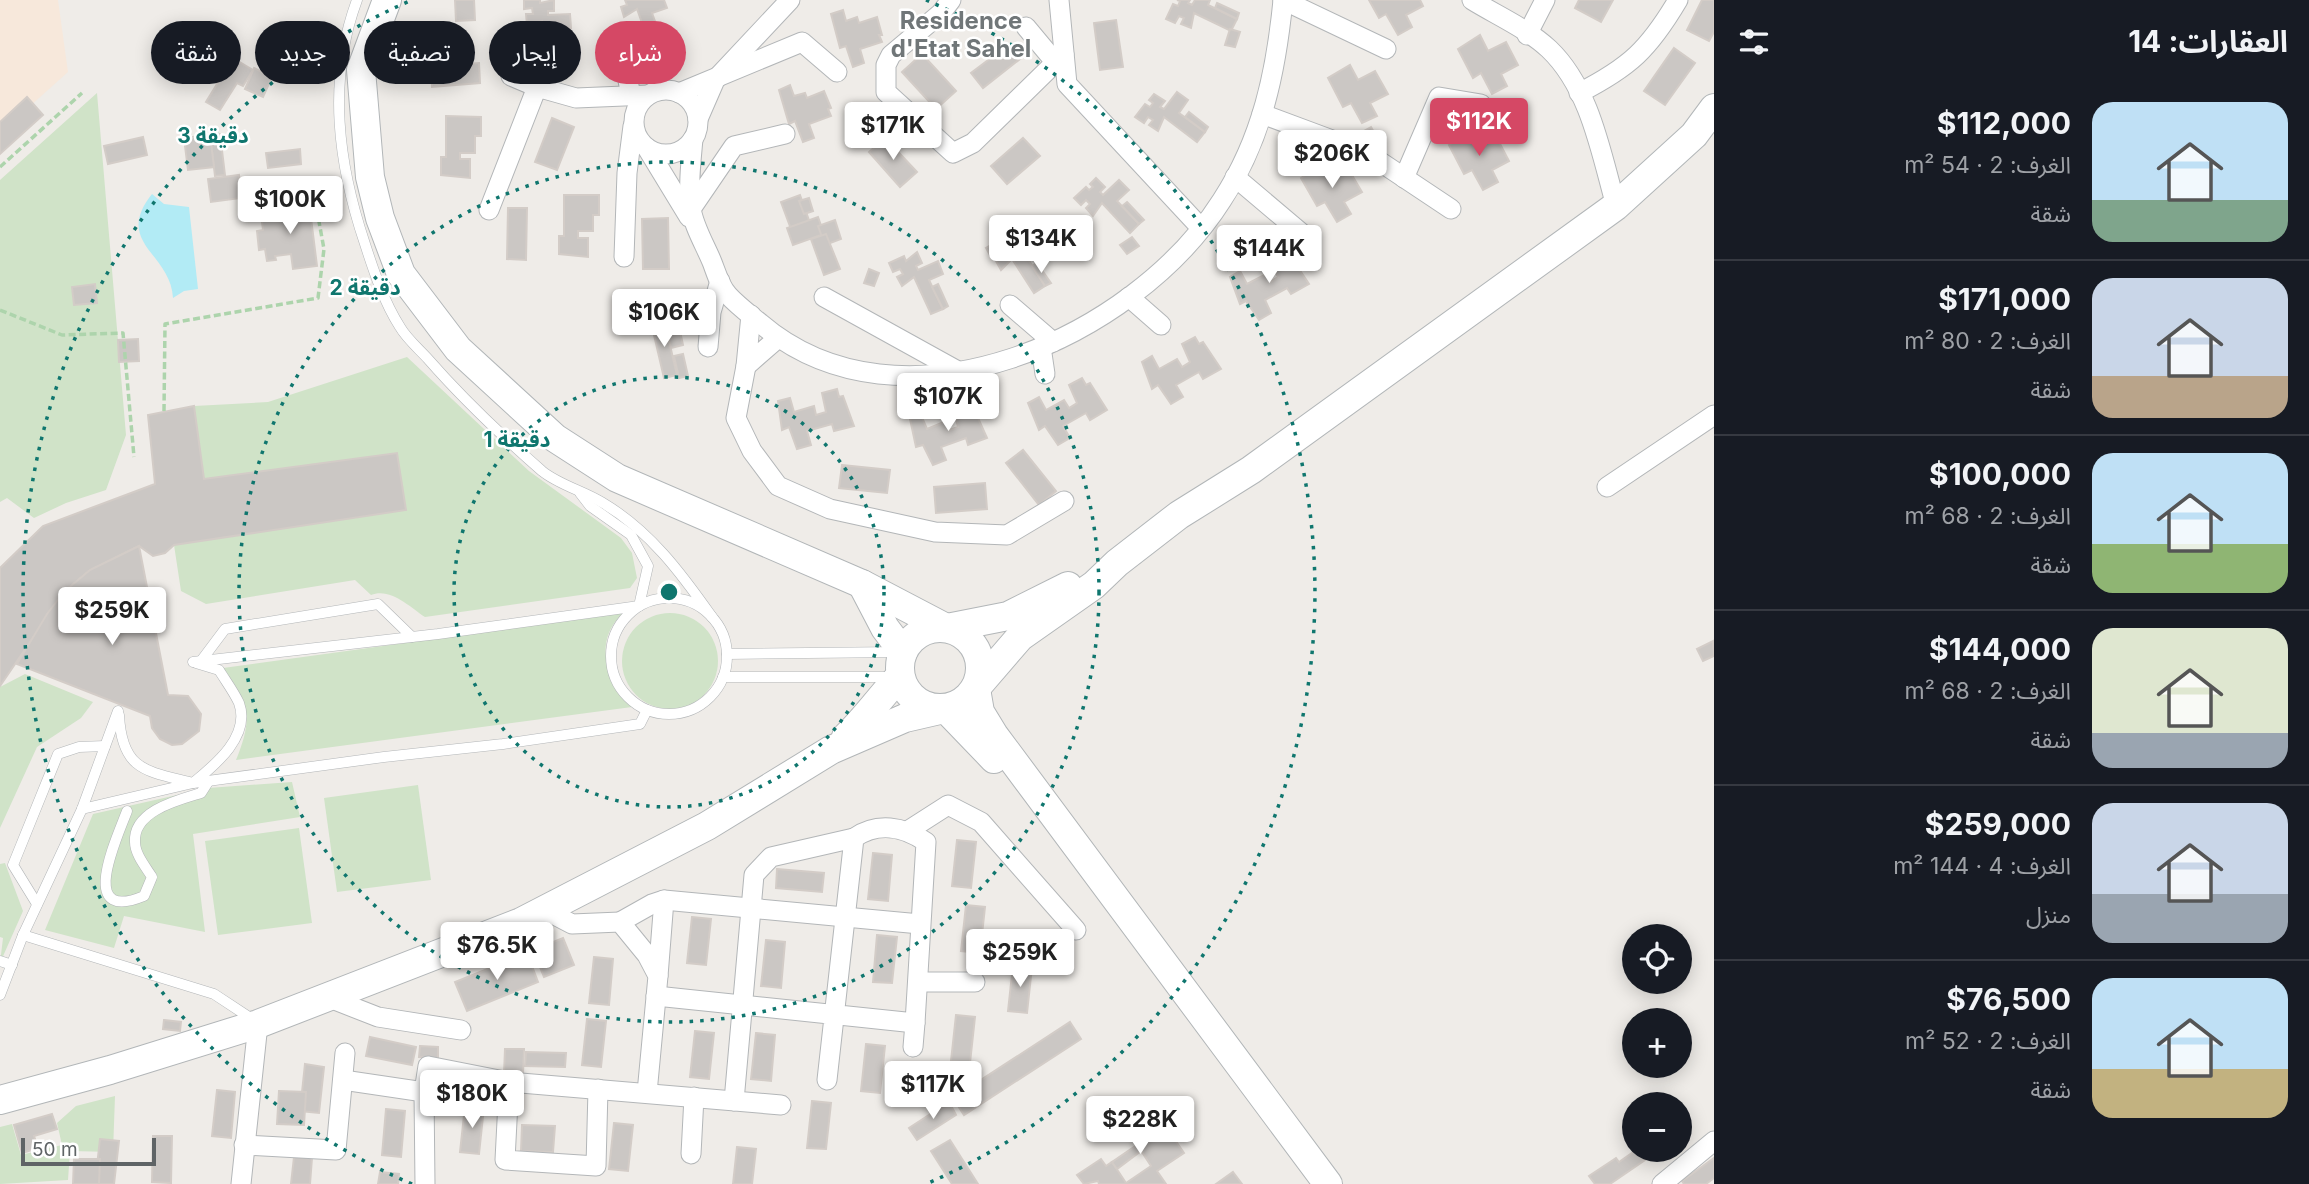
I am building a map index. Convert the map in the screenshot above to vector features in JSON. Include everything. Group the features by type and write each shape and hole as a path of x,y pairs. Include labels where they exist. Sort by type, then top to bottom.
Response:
{"main road":[{"path":"387,0 361,71 370,177 380,218 401,274 429,314 458,349 555,438 617,478 862,584 970,640 981,664 976,688 981,712 994,735 1328,1184"},
{"path":"0,1100 110,1070 258,1024 547,911 707,826 831,750 905,718 956,706 976,688 1020,636 1094,585 1117,563 1179,515 1251,470 1616,206 1704,132 1714,108"},
{"path":"831,750 868,716 921,632 1008,616 1117,563"},
{"path":"862,584 902,664 904,688 921,704 944,709 981,744 1017,787 1127,943 1306,1184"}],"street":[{"path":"790,0 715,80 698,118 693,139 691,209 726,293 785,345 849,371 909,375 987,367 1047,345 1111,312 1179,256 1235,177 1255,141 1278,57 1283,0 1386,49"},
{"path":"951,0 941,13 891,55 886,65 886,92 953,153 973,143 1060,59"},
{"path":"1059,0 1060,59 1067,84 1201,228"},
{"path":"1472,0 1547,47 1570,72 1616,206"},
{"path":"1527,35 1545,0"},
{"path":"1579,93 1630,64 1656,37 1678,0"},
{"path":"1026,27 1060,59"},
{"path":"530,84 576,98 640,95 658,91 679,93 802,42 838,72"},
{"path":"624,257 627,173 634,121 641,102 634,84"},
{"path":"489,210 537,87"},
{"path":"679,93 692,103 698,118"},
{"path":"1405,178 1439,97 1481,104"},
{"path":"1262,114 1367,152 1451,209"},
{"path":"634,121 640,141 648,148 701,236"},
{"path":"691,209 734,146 785,134"},
{"path":"648,148 667,154 686,146 693,139"},
{"path":"1235,177 1306,237"},
{"path":"708,347 711,312 720,281"},
{"path":"824,297 957,370"},
{"path":"1129,297 1161,325"},
{"path":"1010,305 1047,345 1045,374"},
{"path":"751,315 746,366 736,418 752,451 778,486 830,509 935,532 1007,535 1064,501"},
{"path":"746,366 778,338"},
{"path":"1607,487 1714,415"},
{"path":"909,830 948,805 981,822 1076,930"},
{"path":"734,1101 754,875 771,858 853,838 868,828 909,830 926,842 913,1047"},
{"path":"827,1080 853,838"},
{"path":"547,911 572,924 620,922 664,900 750,911 920,924"},
{"path":"647,1093 664,900"},
{"path":"620,922 648,955 658,976"},
{"path":"918,982 975,982"},
{"path":"656,996 915,1023"},
{"path":"327,997 379,1017 461,1030"},
{"path":"241,1184 258,1024"},
{"path":"244,1145 337,1150 345,1054"},
{"path":"425,1184 424,1092 428,1066 509,1082 781,1105"},
{"path":"343,1080 424,1092"},
{"path":"509,1082 505,1160 596,1166 598,1089"},
{"path":"691,1154 694,1097"},
{"path":"1662,1184 1714,1141"}],"lane":[{"path":"357,0 341,55 338,123 349,197 376,277 401,328 458,394 545,474 578,490 602,502 633,523 658,545 720,628 727,654 723,677 714,693 700,705 683,713 665,714 647,710 631,701 619,687 611,670 610,651 615,633 625,617 639,606 648,566 631,535 590,506 578,490"},
{"path":"197,661 639,606 658,599 678,598 696,605 712,617"},
{"path":"197,661 225,629 378,604 412,636"},
{"path":"727,654 902,664"},
{"path":"193,783 223,758 238,733 240,705 219,670 197,661"},
{"path":"723,677 902,664"},
{"path":"82,809 193,783 639,724 647,710"},
{"path":"0,995 23,935 82,809 118,711 120,742 143,770 193,783"},
{"path":"37,904 13,865 58,754 79,747 105,746"},
{"path":"127,811 103,875 106,887 114,899 125,903 144,896 152,877 134,844 136,830 145,817 169,803 201,793 208,782"},
{"path":"23,935 214,994 240,1008 258,1024"},
{"path":"0,961 12,965"}],"path":[{"path":"0,167 82,93"},
{"path":"164,411 165,324 317,298 324,249 313,189 291,183 240,186"},
{"path":"0,310 61,335 123,333 134,457"}],"green space":[{"path":"97,93 126,435 106,490 66,503 34,518 7,498 0,502 0,180"},
{"path":"407,357 529,471 621,538 632,553 637,578 630,588 425,617 392,596 378,593 371,595 355,580 206,604 181,591 174,545 405,510 397,453 204,479 194,406 268,402"},
{"path":"623,613 613,624 608,636 607,661 616,685 632,707 236,760 245,733 246,712 239,692 223,668"},
{"path":"670,613 689,616 704,627 715,642 718,661 715,680 704,695 689,706 670,709 651,706 636,695 625,680 622,661 625,642 636,627 651,616"},
{"path":"25,674 93,702 81,718 37,747 0,828 0,687"},
{"path":"292,782 300,817 193,834 205,932 124,916 114,948 45,930 93,814 208,788"},
{"path":"418,785 431,880 337,892 324,798"},
{"path":"299,828 312,923 218,935 205,841"},
{"path":"5,863 23,911 0,963 3,938 0,937 0,864"},
{"path":"115,1096 113,1152 70,1151 68,1180 0,1184 0,1127 12,1124 21,1155 62,1145 57,1123 76,1106"}],"sand":[{"path":"0,0 58,0 68,72 0,133"}],"water":[{"path":"152,194 164,204 189,207 198,289 184,291 173,298 170,283 141,237 139,225 142,211"}],"building":[{"path":"455,0 474,0 475,20 456,21"},
{"path":"524,0 540,0 540,3 554,0 554,11 548,11 548,15 570,14 570,21 527,21 526,14 533,14 532,8 524,9"},
{"path":"625,0 664,0 667,8 652,13 655,21 641,21 637,9 624,17 621,7 627,5"},
{"path":"1177,0 1190,0 1188,3 1192,5 1195,0 1210,0 1208,5 1237,19 1231,31 1194,13 1191,28 1181,24 1184,18 1179,16 1175,23 1166,19 1173,4 1178,6 1180,1"},
{"path":"1369,0 1420,0 1423,6 1406,15 1412,27 1398,35 1386,14 1379,18"},
{"path":"1579,0 1613,0 1601,22 1575,8"},
{"path":"1702,0 1714,0 1714,32 1709,41 1687,30"},
{"path":"1217,3 1239,13 1237,19 1215,8"},
{"path":"843,10 846,21 857,17 859,23 877,17 882,35 879,35 882,42 860,49 864,63 853,67 846,46 840,48 831,14"},
{"path":"1116,20 1123,67 1100,70 1094,23"},
{"path":"1230,29 1240,32 1235,47 1225,45"},
{"path":"1480,35 1488,51 1506,42 1518,65 1501,74 1507,86 1492,94 1481,73 1473,78 1458,49"},
{"path":"1008,45 1020,59 983,88 971,73"},
{"path":"1674,48 1695,63 1665,105 1644,91"},
{"path":"922,54 956,91 936,109 902,72"},
{"path":"241,63 253,70 243,86 239,84"},
{"path":"475,63 479,63 480,83 475,83"},
{"path":"1350,65 1358,80 1375,71 1388,94 1370,103 1377,116 1362,123 1351,103 1343,107 1328,78"},
{"path":"254,68 255,84 269,84 263,97 245,89"},
{"path":"217,84 236,84 220,110 206,102"},
{"path":"432,84 468,84 432,87"},
{"path":"790,85 794,96 805,93 807,98 824,91 831,108 828,109 831,116 809,124 814,138 803,142 795,121 789,124 779,90"},
{"path":"1177,92 1188,100 1179,113 1205,132 1197,142 1164,117 1158,131 1149,125 1153,120 1148,117 1144,123 1135,117 1145,104 1150,107 1153,103 1149,100 1154,94 1165,101 1160,107 1164,109"},
{"path":"27,97 43,115 0,154 0,122"},
{"path":"1189,112 1208,127 1205,132 1185,117"},
{"path":"446,116 481,117 481,136 475,136 475,153 460,153 460,159 470,159 470,178 441,175 441,157 446,157"},
{"path":"552,118 574,127 557,170 535,162"},
{"path":"1371,127 1376,136 1360,146 1355,136"},
{"path":"1471,131 1479,147 1497,138 1509,161 1492,170 1498,182 1483,190 1472,170 1464,174 1449,145"},
{"path":"220,134 225,175 215,176 210,135"},
{"path":"210,135 214,167 188,170 184,138"},
{"path":"143,137 147,155 108,164 104,146"},
{"path":"885,138 917,172 900,187 869,152"},
{"path":"1023,138 1040,156 1007,184 991,166"},
{"path":"300,149 301,164 268,168 266,153"},
{"path":"1323,164 1331,179 1349,170 1362,192 1344,202 1351,214 1337,222 1325,202 1317,206 1301,178"},
{"path":"239,175 241,198 211,202 208,179"},
{"path":"1096,178 1105,187 1100,192 1103,195 1119,180 1129,190 1117,201 1139,224 1130,233 1102,203 1093,216 1086,208 1090,204 1086,200 1081,205 1074,198 1086,187 1089,190 1093,187 1090,184"},
{"path":"564,195 599,195 599,215 593,215 593,231 578,231 578,238 588,238 588,257 559,254 559,236 564,236"},
{"path":"800,195 810,223 791,229 781,202"},
{"path":"809,198 813,211 804,214 799,201"},
{"path":"309,202 317,266 293,269 291,254 275,256 276,260 267,261 265,249 259,250 257,231 263,230 261,214 269,213 270,220 284,218 283,206"},
{"path":"1127,202 1144,220 1139,224 1122,206"},
{"path":"508,208 527,208 526,260 507,259"},
{"path":"818,217 824,234 793,245 787,228"},
{"path":"668,218 669,269 643,269 642,219"},
{"path":"835,220 841,239 825,245 818,226"},
{"path":"1011,233 1018,244 1013,247 1015,251 1034,239 1041,251 1028,259 1045,286 1034,293 1012,259 1001,270 996,261 1001,257 998,253 991,257 986,248 1000,240 1003,244 1007,241 1004,238"},
{"path":"826,234 840,269 824,275 811,239"},
{"path":"1132,237 1139,246 1127,254 1120,245"},
{"path":"917,252 922,263 916,266 918,270 938,261 943,274 929,280 943,309 931,314 914,277 902,286 897,277 903,274 900,269 893,272 889,263 904,256 906,261"},
{"path":"1284,252 1288,260 1291,257 1309,284 1291,294 1287,288 1265,300 1271,313 1259,320 1246,301 1240,304 1230,277 1240,271 1247,284 1266,274 1270,282 1278,277 1270,260"},
{"path":"1037,263 1051,283 1045,286 1032,266"},
{"path":"869,269 879,273 874,286 864,283"},
{"path":"95,284 97,303 74,305 72,287"},
{"path":"938,284 948,306 943,309 932,287"},
{"path":"687,314 691,332 681,334 677,317"},
{"path":"677,317 683,345 671,348 664,320"},
{"path":"664,320 677,375 664,378 651,322"},
{"path":"1195,337 1199,344 1203,342 1221,369 1203,379 1199,372 1176,385 1183,397 1171,404 1158,385 1152,389 1142,362 1152,356 1159,369 1177,359 1182,367 1190,362 1182,344"},
{"path":"138,339 139,361 119,362 118,340"},
{"path":"683,354 688,376 679,378 674,356"},
{"path":"1082,378 1086,385 1090,383 1107,410 1090,420 1086,413 1063,426 1070,438 1058,445 1045,426 1039,430 1028,403 1039,397 1046,410 1064,400 1069,408 1077,403 1069,385"},
{"path":"837,389 839,397 843,396 854,426 834,431 832,424 807,431 811,445 797,449 789,427 782,430 778,401 790,398 794,412 814,406 816,415 826,412 822,393"},
{"path":"967,402 970,410 974,409 987,438 968,445 966,438 941,447 946,460 933,465 923,445 916,447 910,419 921,415 927,429 946,421 949,430 958,427 953,407"},
{"path":"194,406 204,479 397,453 406,510 174,545 165,553 153,556 139,546 90,570 65,591 0,686 0,568 43,526 155,484 148,415"},
{"path":"1023,450 1056,491 1039,505 1006,463"},
{"path":"842,465 890,470 887,493 839,488"},
{"path":"985,483 987,509 936,513 934,487"},
{"path":"139,546 168,695 188,696 201,714 199,731 182,744 172,745 160,739 152,728 150,716 17,664 47,614 65,591 90,570"},
{"path":"1713,641 1714,656 1703,661 1697,649"},
{"path":"957,840 976,842 971,888 952,886"},
{"path":"873,853 892,855 888,901 868,899"},
{"path":"777,869 824,873 822,892 776,888"},
{"path":"966,905 985,907 980,953 961,951"},
{"path":"692,917 711,919 706,965 687,963"},
{"path":"877,935 897,937 892,983 873,982"},
{"path":"563,938 574,965 544,977 533,950"},
{"path":"766,940 785,942 781,988 761,986"},
{"path":"527,953 538,982 467,1011 455,982"},
{"path":"594,957 613,959 609,1005 589,1003"},
{"path":"1013,965 1032,967 1027,1013 1008,1011"},
{"path":"956,1015 975,1017 970,1063 951,1061"},
{"path":"587,1019 606,1021 601,1067 582,1065"},
{"path":"164,1020 181,1022 180,1031 163,1029"},
{"path":"1070,1022 1081,1039 964,1115 953,1098"},
{"path":"695,1031 714,1033 709,1079 690,1077"},
{"path":"756,1033 775,1035 771,1081 751,1079"},
{"path":"370,1037 416,1047 412,1065 366,1056"},
{"path":"866,1044 885,1046 880,1093 861,1091"},
{"path":"420,1046 438,1047 438,1058 419,1057"},
{"path":"505,1049 524,1049 523,1074 504,1074"},
{"path":"526,1052 566,1053 565,1067 525,1066"},
{"path":"305,1064 324,1067 319,1113 300,1111"},
{"path":"217,1090 235,1092 231,1138 212,1136"},
{"path":"279,1091 306,1092 304,1125 277,1124"},
{"path":"812,1101 831,1103 826,1149 807,1148"},
{"path":"949,1102 956,1115 917,1140 909,1128"},
{"path":"465,1106 484,1107 479,1154 460,1152"},
{"path":"386,1109 405,1111 401,1157 382,1155"},
{"path":"52,1114 57,1129 34,1136 38,1148 22,1153 14,1125"},
{"path":"1149,1114 1160,1131 1166,1127 1184,1153 1157,1171 1166,1184 1099,1184 1098,1181 1084,1184 1077,1175 1101,1159 1106,1166 1112,1162 1126,1183 1151,1166 1127,1129"},
{"path":"614,1123 633,1125 628,1171 609,1169"},
{"path":"522,1125 555,1126 553,1152 521,1151"},
{"path":"153,1136 172,1136 171,1183 152,1182"},
{"path":"100,1139 119,1141 114,1184 95,1184"},
{"path":"950,1140 978,1184 952,1184 931,1151"},
{"path":"1137,1145 1141,1151 1117,1169 1112,1162"},
{"path":"737,1147 756,1149 752,1184 733,1184"},
{"path":"294,1157 312,1158 310,1184 291,1184"},
{"path":"1616,1158 1619,1162 1622,1160 1622,1162 1642,1162 1610,1184 1595,1184 1589,1176"},
{"path":"1714,1158 1714,1178 1706,1184 1684,1184 1682,1181"},
{"path":"74,1159 100,1159 99,1184 73,1184"},
{"path":"380,1172 399,1174 398,1184 378,1184"},
{"path":"1233,1172 1242,1184 1216,1184"}],"district":[{"name":"Residence d'Etat Sahel","path":"961,35"}]}
